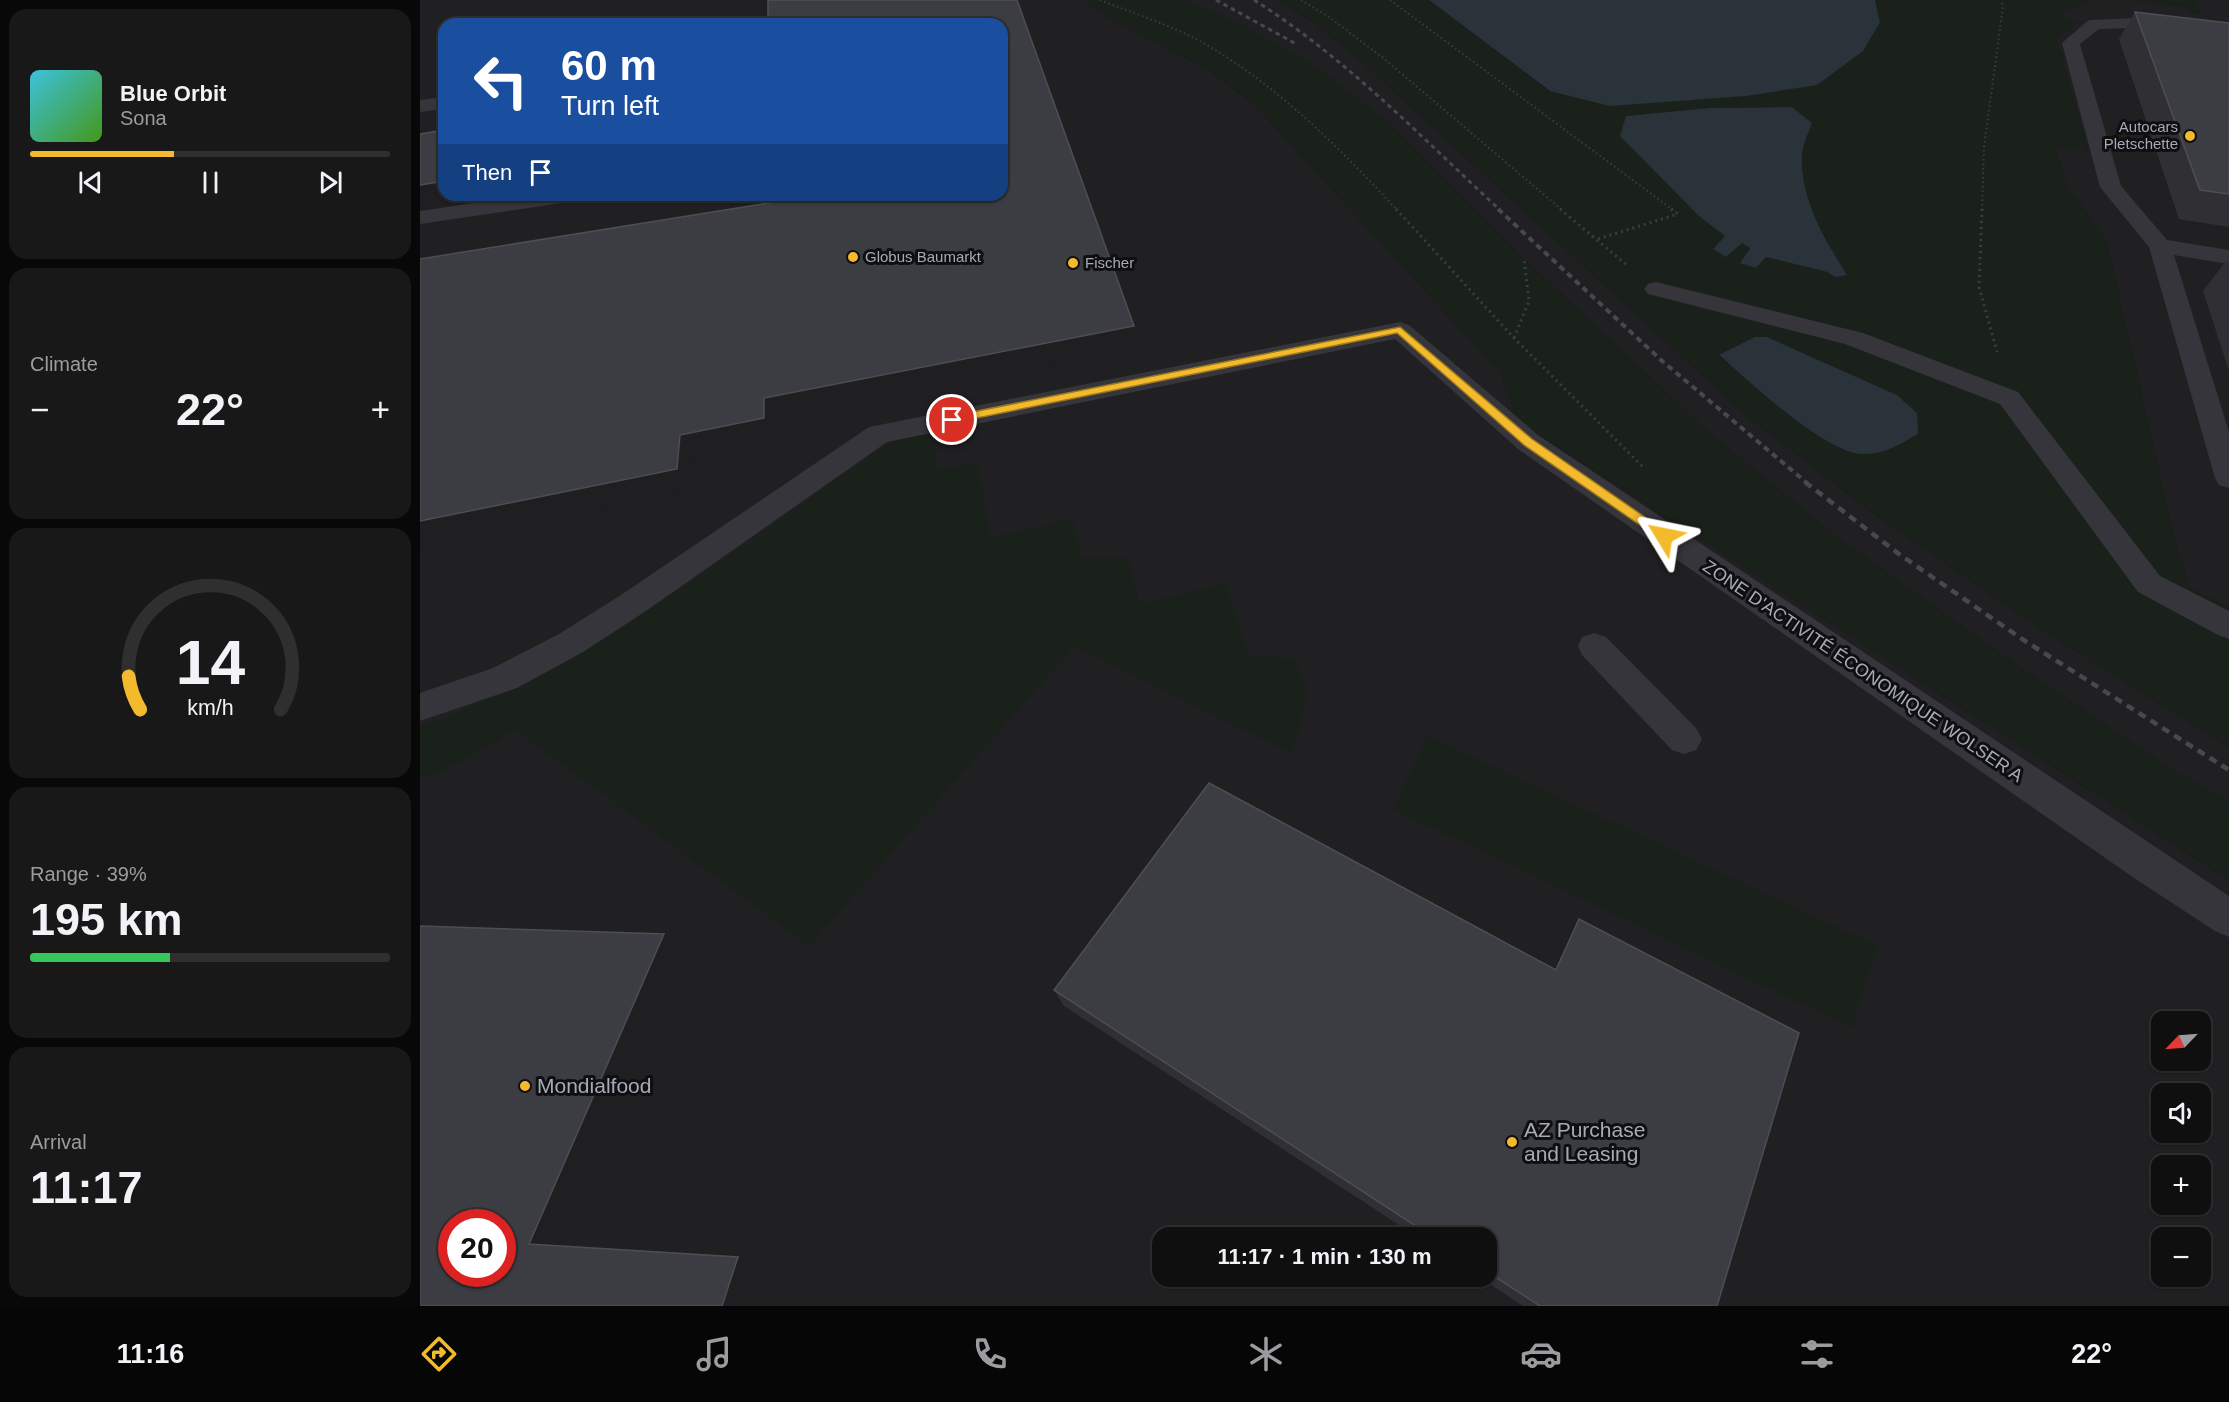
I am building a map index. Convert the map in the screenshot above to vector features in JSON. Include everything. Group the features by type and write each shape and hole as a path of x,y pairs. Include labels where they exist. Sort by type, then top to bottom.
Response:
{"lane":[{"path":"2229,29 2162,21 2095,24 2071,43 2111,187 2160,246 2229,478"},
{"path":"420,106 438,104"},
{"path":"420,217 528,201"},
{"path":"2160,246 2229,257"},
{"path":"1656,290 1854,338 2009,398 2149,584 2229,626"},
{"name":"ZONE D'ACTIVITÉ ÉCONOMIQUE WOLSER A","path":"420,707 505,678 571,643 632,604 879,434 1400,330 1528,442 2151,867"},
{"path":"1594,646 1684,739"},
{"path":"2151,867 2229,918"},
{"path":"2151,867 2229,931"}],"path":[{"path":"1100,0 1196,39 1238,64 1289,104 1376,187 1514,338 1596,419"},
{"path":"1300,0 1329,17 1383,57 1606,248"},
{"path":"1389,0 1678,214 1597,240"},
{"path":"2001,0 1984,147 1979,287 2009,398"},
{"path":"1514,338 1529,301 1524,259"}],"shaded area":[{"path":"420,0 1085,0 1100,13 1206,68 1254,104 1499,371 1519,422 2229,880 2229,1306 420,1306"},
{"path":"1085,0 1184,0 1236,21 1317,67 1384,118 1524,259 1707,431 1833,534 2008,659 2178,773 2229,803 2229,880 1519,422 1499,371 1254,104 1206,68 1100,13"},
{"path":"1184,0 1278,0 1315,23 1360,60 1748,417 1873,513 2041,629 2229,747 2229,803 2178,773 2008,659 1833,534 1707,431 1524,259 1384,118"},
{"path":"1278,0 1429,0 1549,91 1880,22 1875,0 2194,0 2201,13 2189,12 2186,6 2138,1 2089,1 2057,14 2079,22 2056,39 2088,151 2055,147 2066,186 2106,239 2174,538 2189,587 2229,607 2229,747 2041,629 1873,513 1748,417 1360,60 1315,23","holes":["1792,107 1812,123 1802,154 1805,186 1815,217 1846,274 1835,277 1827,272 1766,257 1740,263 1750,247 1741,243 1713,248 1725,236 1701,218 1626,116 1709,108","1767,337 1897,395 1917,413 1793,417 1719,356"]},
{"path":"1429,0 1875,0 1880,22 1863,51 1817,85 1746,96 1610,106 1550,91"},
{"path":"2194,0 2229,0 2229,607 2189,587 2174,538 2106,239 2066,186 2055,147 2088,150 2056,39 2056,14 2089,1 2138,1 2186,6 2189,12 2201,13"},
{"path":"1792,107 1812,123 1802,154 1805,187 1815,218 1847,275 1835,277 1827,272 1766,257 1756,268 1740,263 1750,248 1742,243 1726,257 1713,249 1725,236 1701,218 1620,136 1626,116 1709,108"},
{"path":"1755,337 1767,337 1897,395 1917,413 1918,434 1891,448 1870,454 1846,451 1828,442 1788,414 1719,355"},
{"path":"931,424 938,470 977,462 991,537 1072,519 1082,558 1128,557 1140,604 1224,584 1250,655 1296,659 1308,691 1293,754 1074,647 809,946 514,729 496,743 431,776 420,775 420,726 449,717 515,683 683,588 883,447"},
{"path":"1428,736 1878,946 1852,1028 1393,809"}],"building":[{"name":"Globus Baumarkt","path":"768,0 1017,0 1134,326 764,398 764,418 680,435 677,469 420,521 420,259 769,203 769,201 1008,201 1008,18 768,18"},
{"path":"2135,12 2229,23 2229,194 2200,190"},
{"path":"438,131 438,182 420,185 420,134"},
{"name":"AZ Purchase and Leasing","path":"1209,783 1556,970 1579,919 1799,1033 1717,1306 1540,1306 1497,1278 1497,1227 1417,1227 1054,990"},
{"name":"Mondialfood","path":"420,926 664,934 529,1244 738,1257 722,1306 420,1306"}],"railway":[{"path":"1216,0 1298,45"},
{"path":"1254,0 1320,47 1382,99 1500,210"},
{"path":"1498,209 1661,360 1807,483"},
{"path":"1805,482 1899,554 2022,639 2229,770"}],"place":[{"name":"Autocars Pletschette","path":"2190,136"},
{"name":"Globus Baumarkt","path":"853,257"},
{"name":"Fischer","path":"1073,263"},
{"name":"Mondialfood","path":"525,1086"},
{"name":"AZ Purchase and Leasing","path":"1512,1142"}],"route":[{"path":"952,420 1400,330 1528,442 1664,536"}]}
